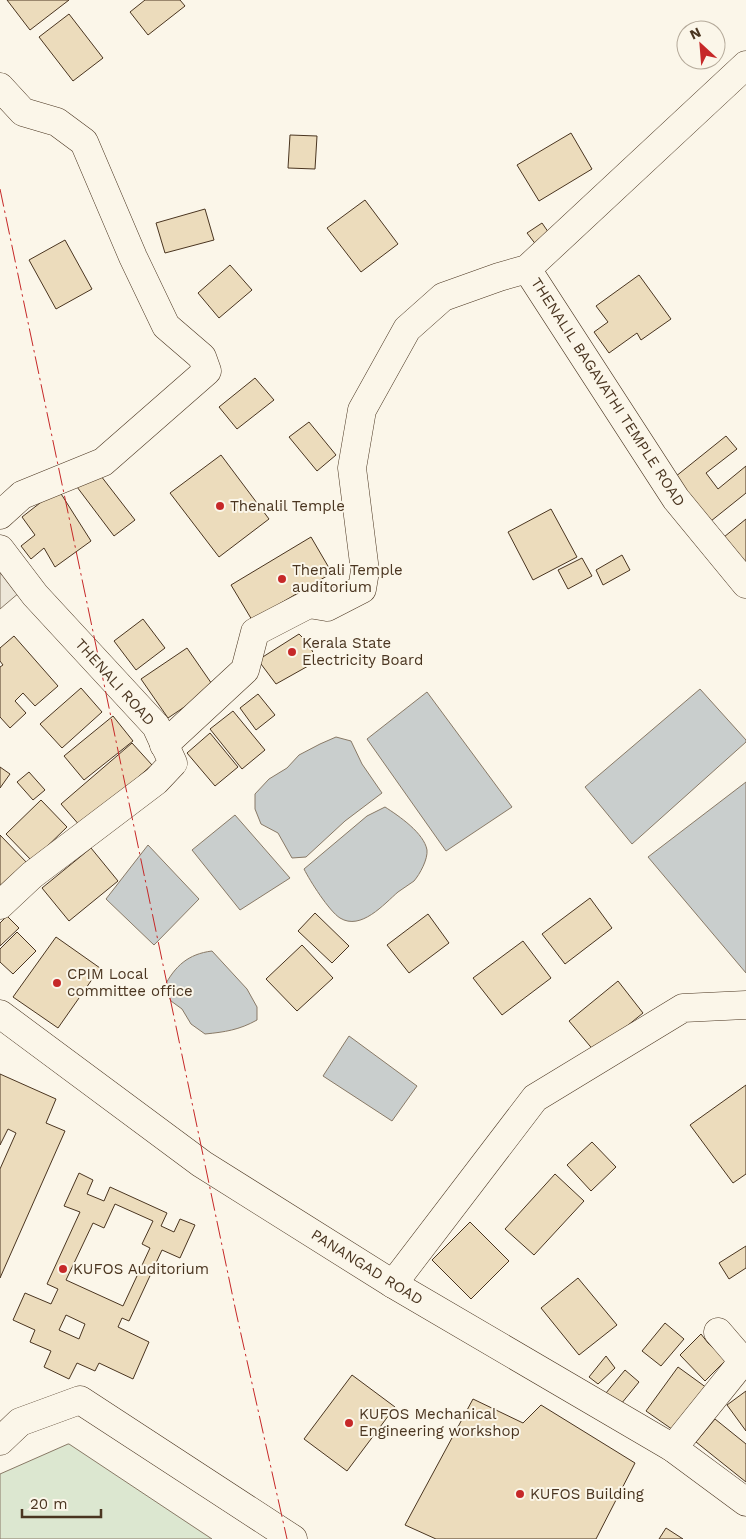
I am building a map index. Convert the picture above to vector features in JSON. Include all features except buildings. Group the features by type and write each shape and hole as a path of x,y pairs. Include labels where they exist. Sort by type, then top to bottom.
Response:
{"street":[{"name":"THENALIL BAGAVATHI TEMPLE ROAD","path":"746,65 527,269 676,498 746,584"},
{"path":"0,87 23,112 57,122 84,142 132,257 166,326 202,357 207,371 103,462 22,495 0,515"},
{"path":"164,745 245,670 255,632 308,604 327,607 362,589 365,571 352,468 362,410 406,329 443,297 527,269"},
{"name":"THENALI ROAD","path":"0,549 35,595 156,726 173,764 156,781 32,875 0,905"},
{"path":"393,1284 535,1098 683,1008 746,1005"},
{"name":"PANANGAD ROAD","path":"0,1014 202,1164 393,1284 673,1448 746,1502"},
{"path":"673,1448 744,1360 718,1332"},
{"path":"0,1441 20,1422 80,1400 293,1539"}],"green space":[{"path":"68,1444 212,1539 0,1539 0,1474"}],"shaded area":[{"path":"0,570 20,592 0,609"},
{"path":"700,689 746,742 632,844 585,787"},
{"path":"427,692 512,807 446,851 367,739"},
{"path":"336,737 351,741 362,764 382,793 345,821 306,857 292,858 278,833 261,824 255,809 255,794 269,779 287,768 299,755"},
{"path":"746,782 746,973 648,857"},
{"path":"385,807 397,815 421,837 427,850 425,862 414,881 379,909 364,919 348,921 340,918 325,903 304,869 367,816"},
{"path":"235,815 290,878 240,910 192,850"},
{"path":"148,845 199,899 154,945 106,899"},
{"path":"212,951 247,989 257,1007 257,1020 232,1030 205,1034 191,1024 182,1009 171,1001 164,987 183,962 196,955"},
{"path":"349,1036 417,1086 392,1121 323,1076"}],"power":[{"path":"0,189 236,1312 287,1539"}],"place":[{"name":"Thenalil Temple","path":"220,506"},
{"name":"Thenali Temple auditorium","path":"282,579"},
{"name":"Kerala State Electricity Board","path":"292,652"},
{"name":"CPIM Local committee office","path":"57,983"},
{"name":"KUFOS Auditorium","path":"63,1269"},
{"name":"KUFOS Mechanical Engineering workshop","path":"349,1423"},
{"name":"KUFOS Building","path":"520,1494"}]}
